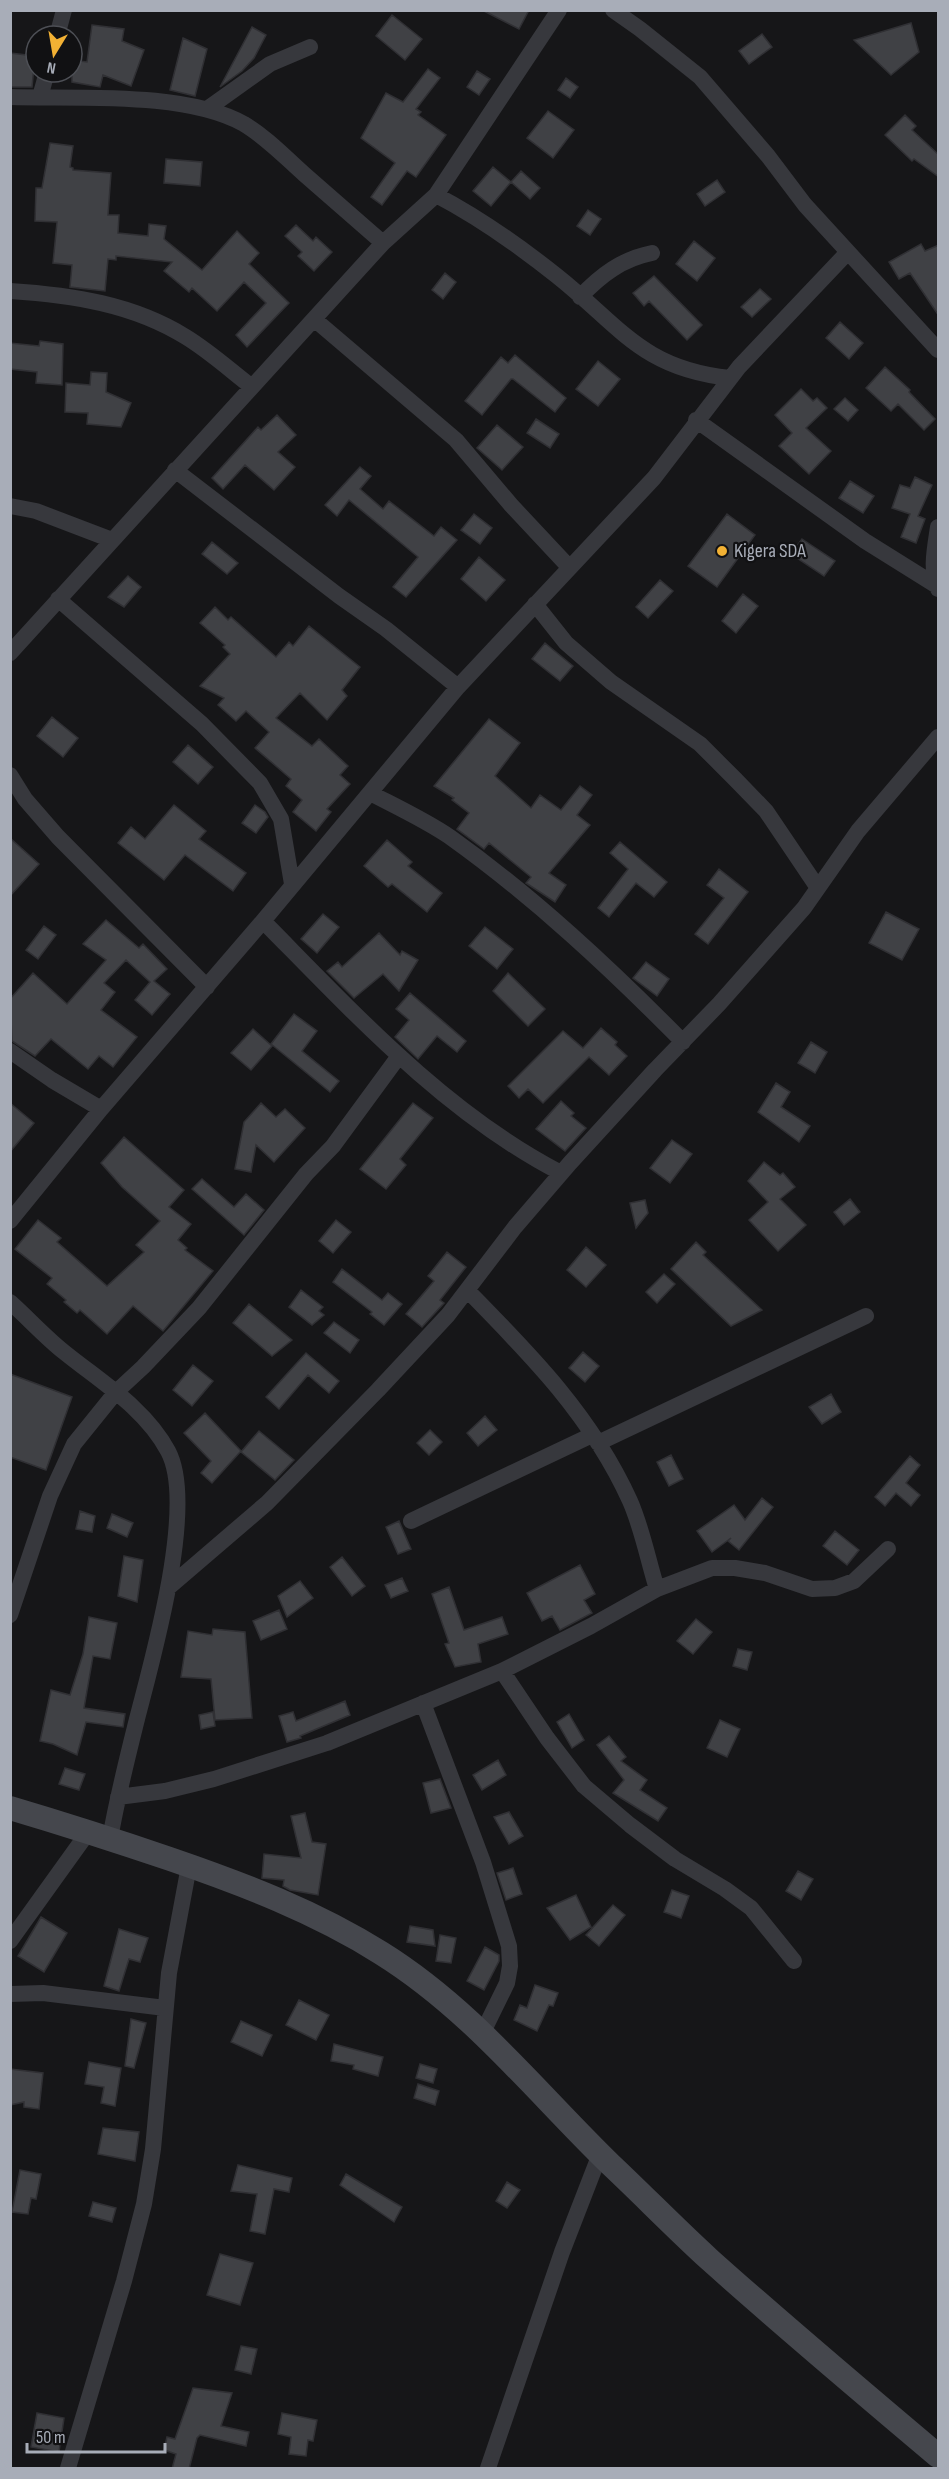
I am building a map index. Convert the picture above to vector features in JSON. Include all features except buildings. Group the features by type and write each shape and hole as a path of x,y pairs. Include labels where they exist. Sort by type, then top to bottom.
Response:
{"street":[{"path":"10,653 383,243 436,195 559,10"},
{"path":"613,10 700,77 768,156 805,205 939,350"},
{"path":"207,109 270,64 310,47"},
{"path":"40,97 44,84"},
{"path":"10,97 152,100 207,109 246,126 270,143 383,243"},
{"path":"436,195 478,217 559,278 634,344 658,359 706,376 730,378"},
{"path":"10,1221 101,1108 263,921 458,687 654,478 730,378 848,252"},
{"path":"580,297 601,276 615,267 637,256 652,254"},
{"path":"10,291 99,302 134,311 187,337 252,387"},
{"path":"314,319 456,440 511,505 569,567"},
{"path":"696,420 865,541 938,587"},
{"path":"175,470 339,596 386,629 458,687"},
{"path":"10,506 36,511 112,540"},
{"path":"938,587 934,579 934,552 939,527"},
{"path":"58,599 202,724 260,783 274,803 281,819 292,884"},
{"path":"535,604 566,643 612,682 700,744 735,779 766,811 818,888"},
{"path":"168,1588 267,1503 378,1390 468,1291 515,1227 561,1173 797,915 858,831 939,737"},
{"path":"10,775 25,799 58,837 207,987"},
{"path":"370,793 449,837 500,876 621,979 682,1042"},
{"path":"263,921 399,1056 452,1102 496,1135 561,1173"},
{"path":"10,1051 52,1080 101,1108"},
{"path":"10,1615 50,1496 74,1444 116,1392 199,1308 306,1174 333,1146 399,1056"},
{"path":"468,1291 562,1390 595,1439 630,1502 657,1589"},
{"path":"10,1302 63,1351 116,1392 149,1424 170,1453 176,1475 177,1518 161,1624 118,1797 99,1835 10,1941"},
{"path":"411,1521 866,1316"},
{"path":"118,1797 165,1791 271,1762 327,1743 502,1671 591,1626 657,1589 712,1568 735,1568 765,1573 812,1589 835,1588 854,1581 888,1549"},
{"path":"502,1671 548,1738 585,1786 630,1825 675,1859 725,1889 751,1908 794,1961"},
{"path":"423,1703 483,1862 508,1947 510,1966 507,1983 483,2032"},
{"path":"10,1808 99,1835 258,1891 313,1915 380,1952 428,1985 483,2032 600,2154 708,2258 816,2354 939,2456"},
{"path":"68,2469 122,2291 144,2204 153,2149 165,2008 177,1920 189,1866"},
{"path":"10,1994 43,1993 165,2008"},
{"path":"489,2469 562,2252 600,2154"}],"place":[{"name":"Kigera SDA","path":"722,551"}]}
